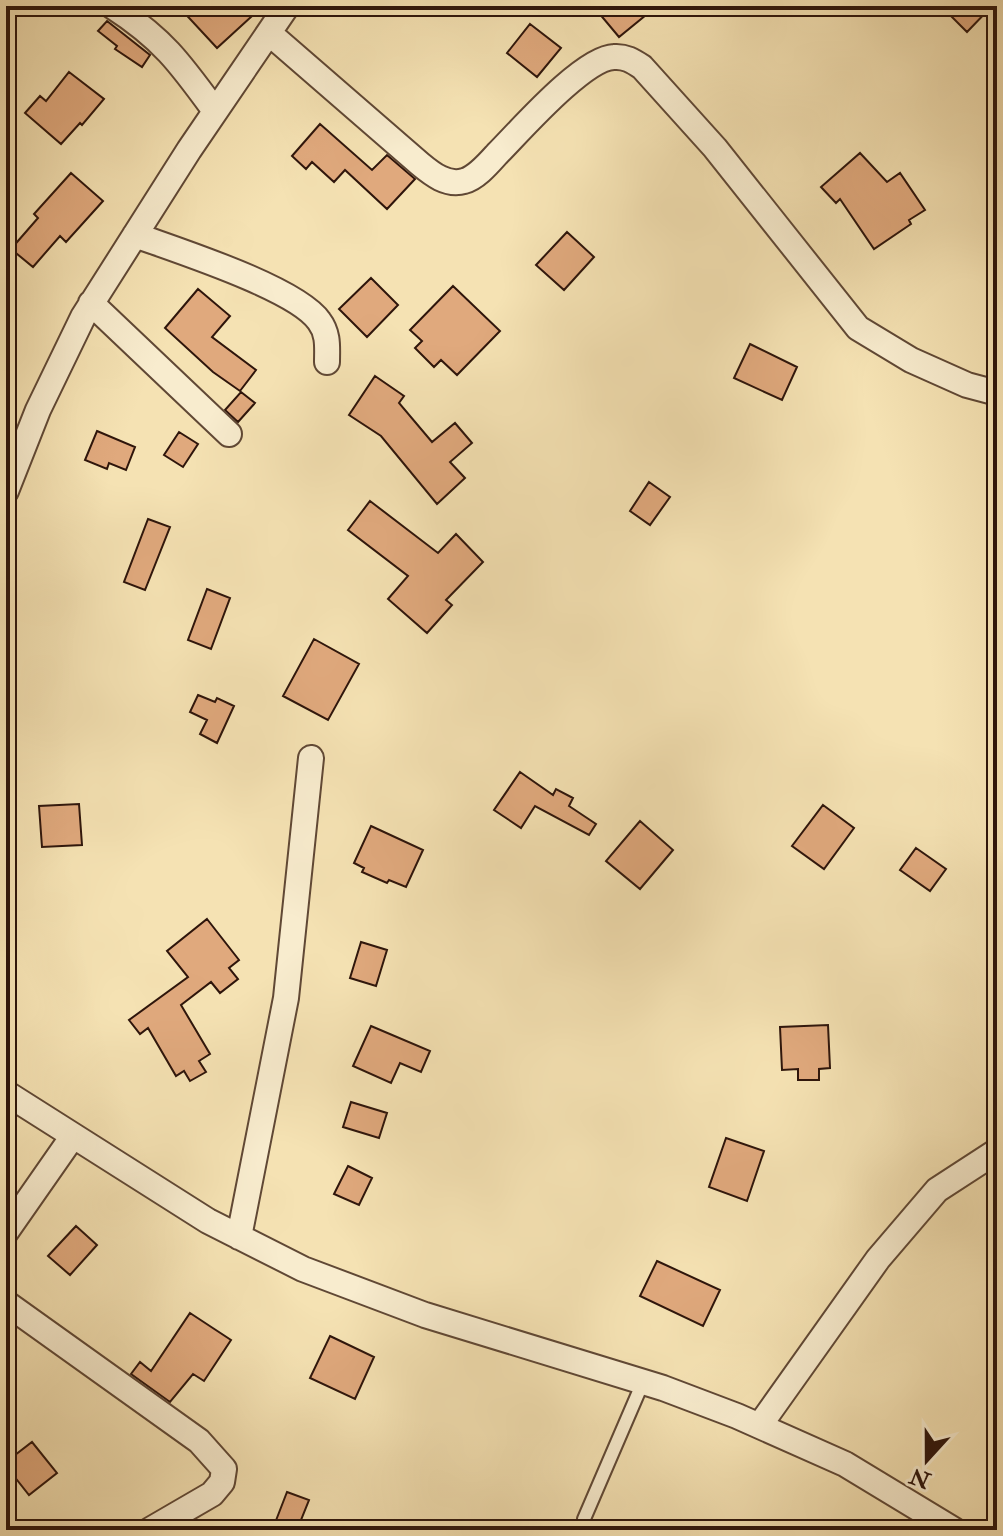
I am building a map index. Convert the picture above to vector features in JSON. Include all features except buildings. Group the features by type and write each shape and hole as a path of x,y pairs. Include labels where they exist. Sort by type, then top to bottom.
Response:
{"street":[{"path":"112,6 146,29 176,56 215,111"},
{"path":"6,491 38,410 91,303 287,6"},
{"path":"269,33 420,164 438,178 455,182 466,181 483,169 554,95 596,64 611,57 628,59 642,67 715,148 858,328 911,360 967,385 997,393"},
{"path":"135,235 256,281 299,304 319,320 327,337 327,362"},
{"path":"91,303 229,434"},
{"path":"239,1237 286,998 311,758"},
{"path":"6,1093 208,1221 303,1269 425,1315 643,1382 760,1425 845,1464 954,1530"},
{"path":"6,1232 73,1136"},
{"path":"760,1425 897,1236 937,1190 997,1151"},
{"path":"6,1303 199,1441 224,1469 222,1482 212,1494 150,1530"}],"lane":[{"path":"584,1519 643,1382"}]}
